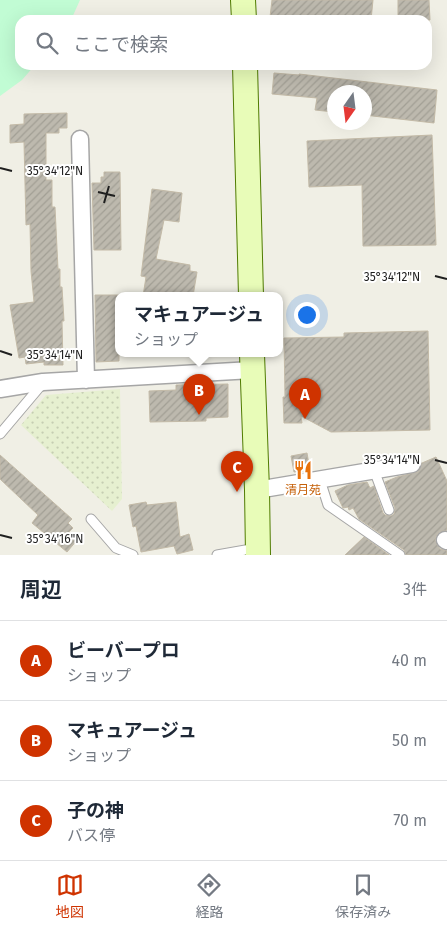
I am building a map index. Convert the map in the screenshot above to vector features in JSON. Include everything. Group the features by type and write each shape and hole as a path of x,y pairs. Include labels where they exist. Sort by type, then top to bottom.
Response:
{"street":[{"path":"243,0 244,15"},
{"path":"245,70 250,292"},
{"path":"80,139 86,380"},
{"path":"0,389 44,382 86,380 252,362 258,552"},
{"path":"257,490 412,464"}],"lane":[{"path":"0,434 44,382"},
{"path":"374,470 389,510"},
{"path":"320,480 328,504 400,555"},
{"path":"91,519 116,548 133,555"},
{"path":"217,555 258,552"}],"green space":[{"path":"0,0 80,0 73,15 15,15 15,70 31,70 22,80 0,96"},
{"path":"120,389 122,499 112,511 21,425 46,395"}],"building":[{"path":"272,0 373,0 372,15 270,15"},
{"path":"398,0 429,0 430,15 398,15"},
{"path":"274,73 299,74 437,90 434,123 372,116 372,85 327,85 327,111 315,110 317,98 272,94"},
{"path":"67,113 67,128 59,128 59,133 46,133 46,180 52,180 52,207 55,207 58,269 60,269 60,287 62,287 64,321 62,321 63,365 44,365 44,362 26,364 25,357 19,358 10,305 34,302 30,224 26,225 24,142 10,143 10,125 24,124 24,114"},
{"path":"432,135 436,245 363,246 362,185 309,187 307,141"},
{"path":"104,172 120,172 121,250 94,250 92,183 101,183 101,177 104,177"},
{"path":"152,189 182,193 179,222 164,220 156,259 190,265 190,271 197,272 194,292 144,292 146,277 141,276"},
{"path":"95,295 115,295 115,357 119,357 119,361 96,362"},
{"path":"428,331 430,430 331,432 301,416 302,423 284,423 284,338 344,337 344,333"},
{"path":"228,384 228,417 206,418 206,421 150,422 149,391 176,390 176,385"},
{"path":"307,453 310,470 294,472 291,456"},
{"path":"0,455 72,519 68,523 73,528 69,532 78,539 67,552 32,523 38,515 0,479"},
{"path":"436,457 447,481 447,530 439,532 435,541 440,549 447,551 447,555 406,555 404,550 359,519 353,508 349,510 348,507 343,508 335,491 348,485 367,482 370,488 374,486 383,513 391,516 394,514 395,508 385,482 418,472 422,463"},
{"path":"146,502 147,505 176,502 180,537 189,534 193,550 177,554 174,546 141,552 136,526 133,527 129,505"},
{"path":"364,537 389,555 345,555"}],"place":[{"name":"マキュアージュ","path":"199,415"},
{"name":"ビーバープロ","path":"305,419"},
{"name":"清月苑","path":"303,470"},
{"name":"子の神","path":"237,492"}]}
